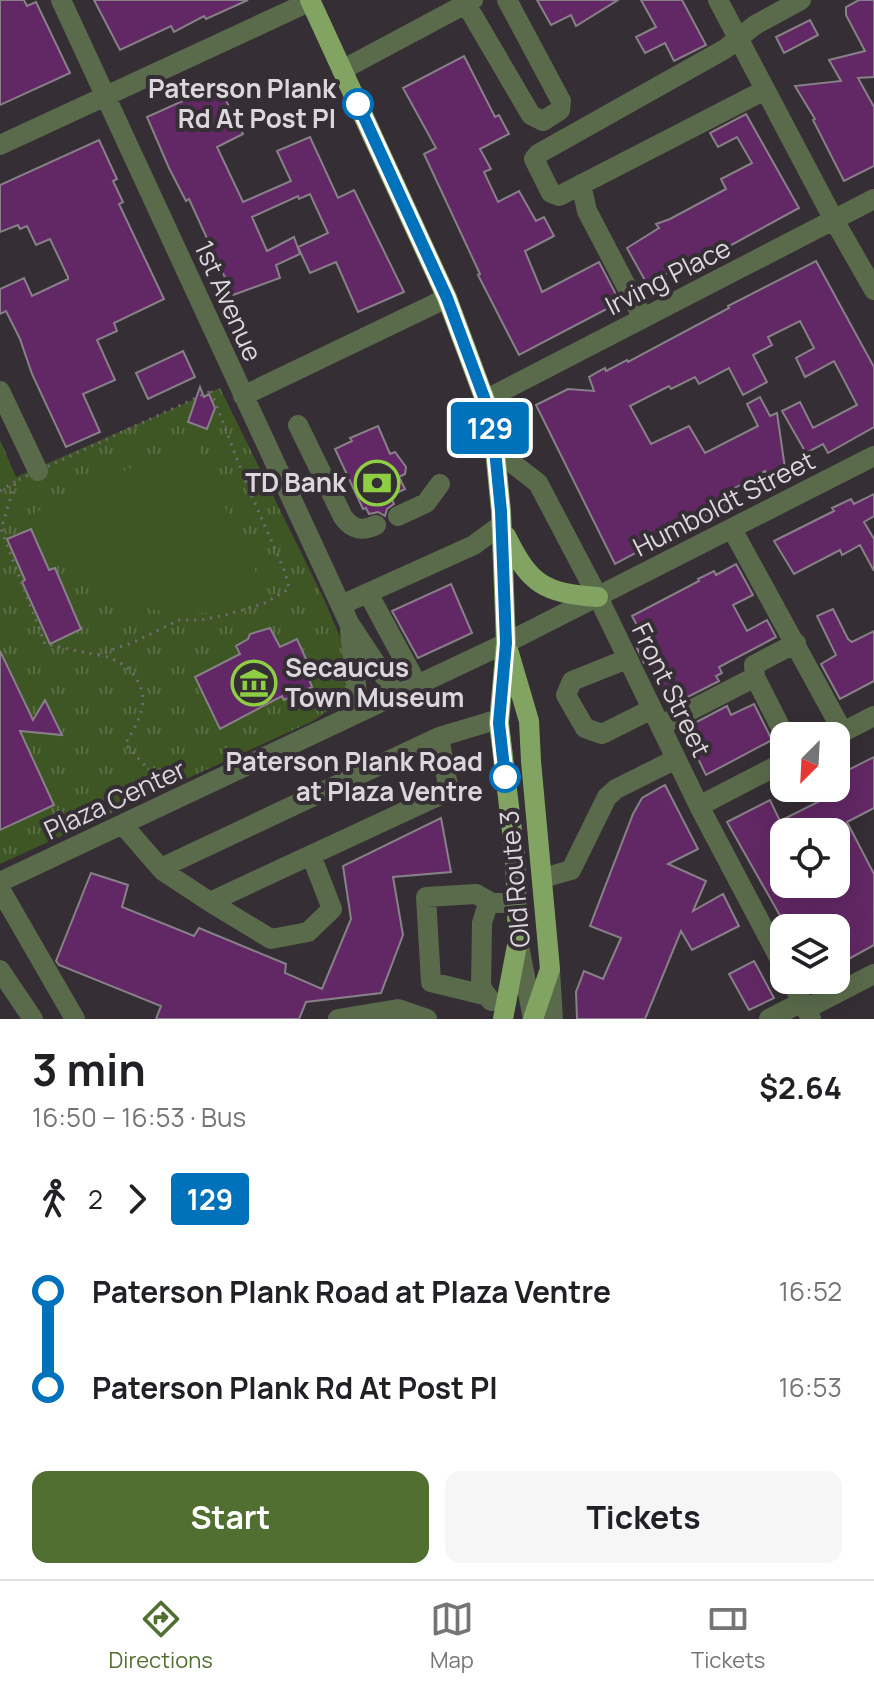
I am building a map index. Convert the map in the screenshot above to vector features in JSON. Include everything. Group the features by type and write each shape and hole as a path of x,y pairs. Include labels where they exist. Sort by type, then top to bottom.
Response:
{"main road":[{"path":"310,1 447,298 485,400 495,450 506,643 499,719 515,856 518,940 504,1013"},
{"path":"501,525 517,559 534,580 562,594 598,597"},
{"name":"Old Route 3","path":"506,643 529,721 550,969"},
{"path":"515,856 543,878"},
{"path":"533,1019 550,969"}],"street":[{"name":"1st Avenue","path":"61,0 345,614 396,694"},
{"path":"342,70 470,2 531,115 543,121 560,110 561,101 507,0"},
{"path":"718,0 874,290"},
{"path":"765,90 559,196 551,193 534,159 725,49 738,37 801,0"},
{"path":"0,145 310,1"},
{"path":"581,184 587,211 643,318"},
{"name":"Irving Place","path":"485,400 874,199"},
{"path":"243,396 447,298"},
{"path":"0,391 38,471"},
{"path":"298,425 350,526 361,529 376,525"},
{"name":"Front Street","path":"495,450 538,483 598,597 699,806 770,940"},
{"name":"Humboldt Street","path":"598,597 874,456"},
{"path":"398,516 426,503 440,484"},
{"path":"345,614 368,593 474,545 501,525"},
{"path":"732,529 796,643 833,722"},
{"path":"368,593 417,684"},
{"name":"Plaza Center","path":"0,882 598,597"},
{"name":"1st Avenue","path":"345,614 356,667 359,711"},
{"path":"778,722 755,677 754,665 796,643"},
{"path":"627,659 572,681 566,695 585,728 602,734 656,718 755,677"},
{"path":"850,728 874,716"},
{"path":"161,868 439,737 499,719"},
{"path":"210,902 449,791 439,737"},
{"path":"543,878 571,870 607,797 616,789 676,759"},
{"path":"699,806 770,769"},
{"path":"123,825 161,868 271,939 308,932 332,909 311,855"},
{"path":"0,889 75,1019"},
{"path":"504,1013 484,995 431,982 426,897 476,894 492,903 517,903"},
{"path":"484,995 481,987 482,923 487,907 492,903"},
{"path":"518,940 533,1019"},
{"path":"550,969 553,1019"},
{"path":"0,970 33,1019"},
{"path":"769,1019 807,1010 874,974"},
{"path":"338,1019 398,1009 427,1019"}],"path":[{"path":"0,491 211,391 285,572 289,589 263,604 225,615 179,620 134,642 97,655"},
{"path":"16,481 1,529 45,644 112,658 131,670 140,686 143,705 125,744 152,773 169,804"}],"green space":[{"path":"220,388 323,597 348,656 349,696 313,721 0,864 0,440 16,477"},
{"path":"193,439 268,598 233,609 198,613 165,612 133,604 103,590 76,570 53,545 34,513"}],"building":[{"path":"0,0 24,0 27,6 36,2 70,73 0,105"},
{"path":"94,0 248,0 206,19 204,16 174,32 171,26 120,50"},
{"path":"537,0 618,0 576,26 571,15 551,25"},
{"path":"641,0 682,0 706,45 674,61 665,43 645,53 636,37 656,27"},
{"path":"859,0 874,0 874,77 858,78 874,107 874,166 844,181 815,119 795,86 841,81 829,60 865,51 846,15 846,7"},
{"path":"810,20 818,35 784,53 776,37"},
{"path":"464,56 495,117 499,115 509,134 480,149 491,169 484,172 498,202 519,191 536,221 544,217 554,236 525,251 542,292 599,262 620,302 519,355 478,275 424,154 436,148 403,88"},
{"path":"218,85 243,134 217,147 243,202 291,181 277,151 310,137 338,198 354,190 404,292 358,312 336,262 310,273 298,247 328,233 310,194 299,199 298,196 252,217 267,251 294,237 300,254 276,265 280,278 233,295 147,117"},
{"path":"746,114 799,208 724,249 722,245 647,284 627,248 659,228 656,224 726,189 721,179 752,163 737,137 718,147 710,133"},
{"path":"99,140 117,179 113,181 123,202 119,204 164,299 114,323 117,331 97,340 115,380 83,394 100,432 66,447 32,374 20,339 6,311 0,314 0,289 24,278 32,296 68,277 50,239 36,245 27,226 20,229 18,225 0,232 0,185"},
{"path":"816,261 874,367 874,427 828,453 823,444 806,453 782,411 800,402 813,428 857,405 834,361 805,377 796,358 814,348 800,321 768,337 772,345 753,355 767,382 743,395 729,368 699,384 695,377 671,389 669,386 630,406 651,444 689,426 705,453 758,426 747,404 760,397 770,416 777,413 785,468 768,477 765,471 735,488 735,500 615,564 536,405 568,389 594,391 589,377 605,368 606,371 628,362"},
{"path":"183,351 195,377 148,399 136,373"},
{"path":"200,387 204,397 209,394 215,408 207,429 188,422"},
{"name":"TD Bank","path":"378,426 390,454 395,452 406,467 405,474 399,477 405,489 390,496 394,504 387,509 385,516 378,512 369,514 366,508 363,509 335,449 352,441 350,438"},
{"path":"874,494 874,516 864,522 874,539 874,571 860,545 842,555 840,550 794,574 774,541 851,499 854,504"},
{"path":"31,529 49,570 55,568 81,629 50,644 22,582 25,580 7,539"},
{"path":"736,564 753,595 733,605 747,631 767,620 776,637 719,667 722,673 716,676 719,681 672,705 651,659 644,663 637,648 646,642 632,616 714,571 716,575"},
{"path":"451,584 472,633 418,658 392,611"},
{"path":"833,609 852,642 874,631 874,681 840,699 821,664 836,655 817,616"},
{"name":"Secaucus Town Museum","path":"270,628 280,647 297,639 312,672 313,677 309,679 312,687 284,700 282,696 220,729 195,677 240,654 236,646 248,639 250,634"},
{"path":"0,651 33,720 45,700 62,735 20,731 54,805 0,830"},
{"path":"754,704 770,741 706,775 688,738 692,737 687,727 727,706 731,715"},
{"path":"874,757 874,808 850,820 850,818 786,818 818,802 850,802 850,769"},
{"path":"665,785 698,849 668,864 706,881 693,911 723,894 739,926 692,950 681,931 645,1019 577,1019 576,992 584,971 603,979 621,938 590,926 633,814 642,798"},
{"path":"771,802 779,818 770,818 770,898 727,822"},
{"path":"441,818 451,872 393,877 403,935 381,993 306,1002 299,1019 156,1019 161,1006 59,965 56,961 91,873 128,885 122,907 194,936 199,928 286,964 285,973 322,989 351,919 343,866"},
{"path":"850,828 874,874 874,945 850,958 850,914 779,914 770,898 850,898"},
{"path":"754,961 774,998 749,1010 729,974"}],"bus line":[{"name":"129","path":"358,104 447,298 485,400 495,450 501,511 506,643 499,723 505,777"}],"place":[{"name":"Paterson Plank Rd At Post Pl","path":"358,104"},
{"name":"TD Bank","path":"377,483"},
{"name":"Secaucus Town Museum","path":"254,683"},
{"name":"Paterson Plank Road at Plaza Ventre","path":"505,777"}]}
